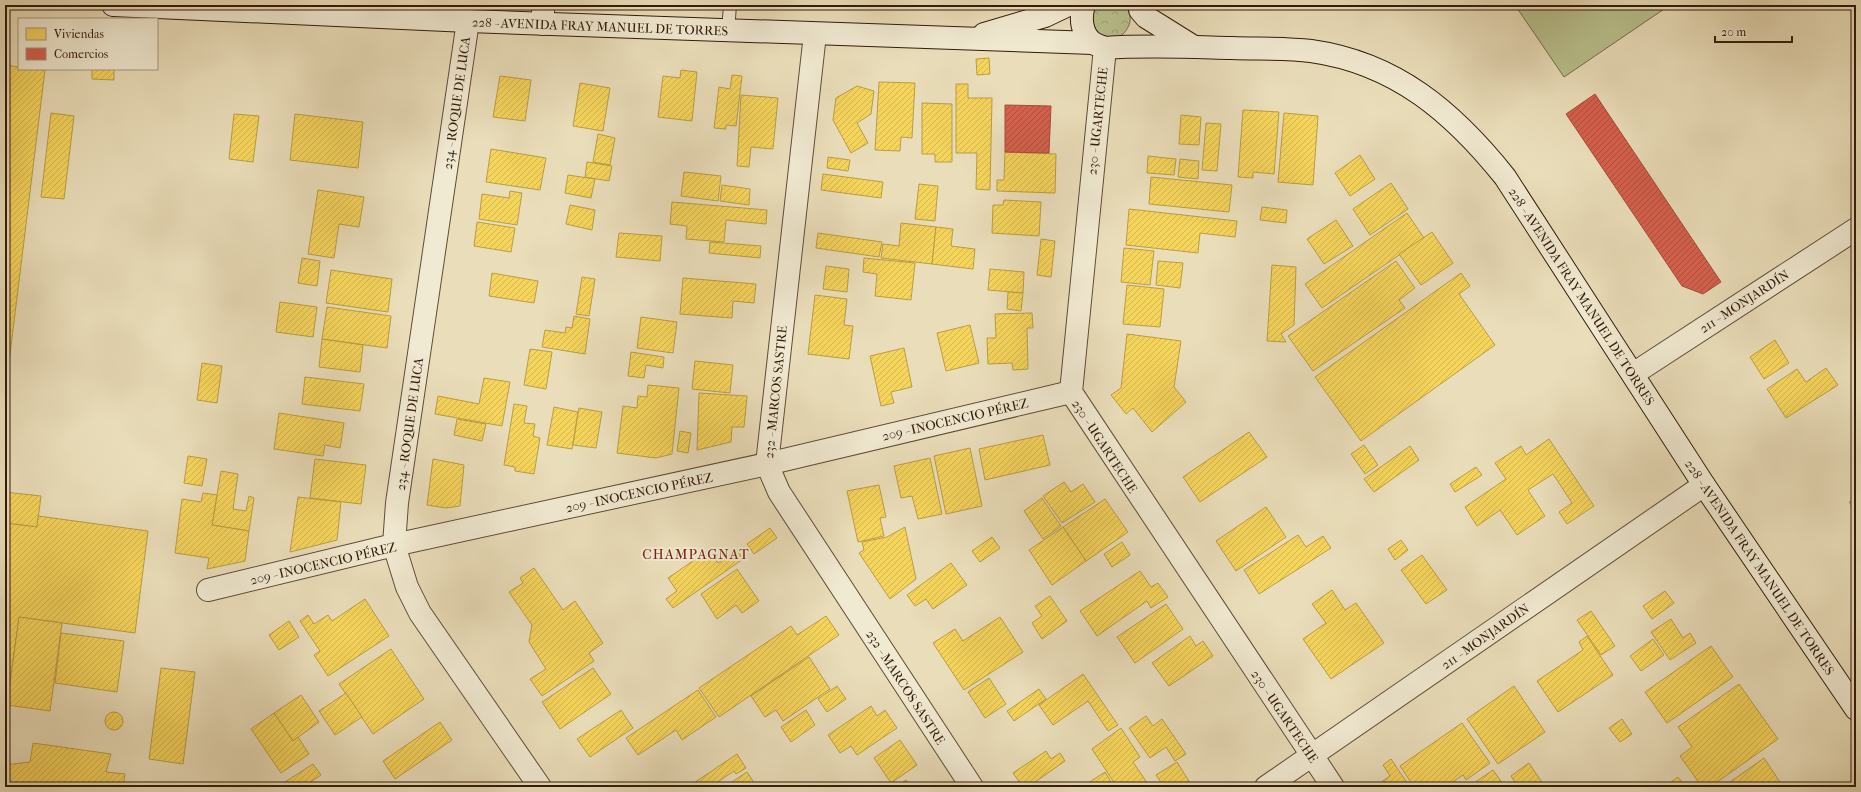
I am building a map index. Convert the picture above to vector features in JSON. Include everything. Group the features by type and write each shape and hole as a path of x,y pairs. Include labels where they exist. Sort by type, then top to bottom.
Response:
{"street":[{"name":"228 - AVENIDA FRAY MANUEL DE TORRES","path":"113,5 468,21 543,15 728,31 1106,46 1311,51 1353,61 1389,75 1432,101 1482,148 1505,177 1704,485 1856,709"},
{"name":"228 - AVENIDA FRAY MANUEL DE TORRES","path":"966,40 1045,16 1068,5"},
{"path":"1084,5 1081,15 1082,25 1086,35 1106,46 1129,42 1140,28 1142,19 1139,7"},
{"name":"228 - AVENIDA FRAY MANUEL DE TORRES","path":"1139,7 1146,17 1195,47"},
{"name":"234 - ROQUE DE LUCA","path":"468,21 398,495 394,545 407,587 420,613 540,787"},
{"name":"232 - MARCOS SASTRE","path":"815,34 767,464 779,492 972,787"},
{"name":"230 - UGARTECHE","path":"1106,46 1070,392 1333,787"},
{"name":"211 - MONJARDÍN","path":"1633,374 1856,229"},
{"name":"209 - INOCENCIO PÉREZ","path":"208,590 394,545 767,464 1070,392"},
{"name":"211 - MONJARDÍN","path":"1266,787 1704,485"}],"lane":[{"path":"728,31 730,5"}],"green space":[{"path":"1096,5 1125,5 1129,12 1130,20 1124,33 1117,38 1109,38 1102,36 1096,31 1092,24 1092,15"},
{"path":"1515,5 1670,5 1564,77"}],"building: Viviendas":[{"path":"989,58 990,74 977,75 976,59"},
{"path":"5,65 18,67 18,70 45,70 5,395"},
{"path":"92,70 114,70 114,80 92,79"},
{"path":"681,70 697,72 692,121 658,117 663,76 680,78"},
{"path":"732,75 742,76 736,126 726,125 726,129 714,128 719,87 730,89"},
{"path":"500,76 531,80 525,121 493,117"},
{"path":"879,82 915,83 912,138 901,137 900,151 875,150"},
{"path":"580,83 610,88 603,131 573,126"},
{"path":"956,84 968,84 968,98 992,98 990,190 976,189 977,153 956,153"},
{"path":"857,86 874,91 871,114 857,123 868,143 851,153 833,120 836,98"},
{"path":"741,95 778,98 773,149 751,147 749,167 737,166"},
{"path":"922,103 952,104 952,162 935,162 935,154 922,154"},
{"path":"1243,110 1279,112 1274,174 1253,172 1253,178 1238,177"},
{"path":"51,113 74,116 64,199 41,197"},
{"path":"1284,113 1318,116 1313,185 1278,182"},
{"path":"234,114 259,116 253,162 229,159"},
{"path":"295,114 363,122 358,168 290,160"},
{"path":"1181,115 1201,117 1199,145 1179,144"},
{"path":"1206,123 1221,124 1217,171 1202,170"},
{"path":"598,134 615,138 610,165 593,162"},
{"path":"491,149 546,158 540,190 486,182"},
{"path":"1005,152 1056,154 1055,193 997,191 997,180 1004,180"},
{"path":"1360,155 1375,179 1350,196 1335,173"},
{"path":"1148,156 1176,159 1174,175 1147,173"},
{"path":"828,157 850,160 848,171 827,168"},
{"path":"1180,159 1199,161 1198,179 1178,177"},
{"path":"587,162 612,166 609,181 585,177"},
{"path":"684,172 721,176 718,201 681,196"},
{"path":"823,174 883,182 881,198 821,190"},
{"path":"568,175 595,179 591,198 565,193"},
{"path":"1151,177 1232,185 1229,212 1149,204"},
{"path":"1391,183 1408,209 1370,235 1353,209"},
{"path":"919,184 938,186 935,221 915,219"},
{"path":"722,185 750,189 749,205 720,201"},
{"path":"318,190 364,197 359,227 339,224 334,258 308,254"},
{"path":"510,191 522,193 517,225 479,219 482,194 509,198"},
{"path":"1004,200 1041,202 1039,236 992,233 993,205 1003,205"},
{"path":"672,202 767,210 766,224 726,220 724,242 686,239 687,226 670,224"},
{"path":"570,205 595,210 592,230 566,224"},
{"path":"1262,207 1287,210 1286,223 1260,220"},
{"path":"1129,209 1237,221 1235,237 1200,233 1198,253 1126,245"},
{"path":"1407,213 1424,238 1322,308 1305,284"},
{"path":"1336,220 1353,246 1324,264 1307,239"},
{"path":"477,222 515,228 511,252 474,246"},
{"path":"901,223 936,227 932,264 881,258 883,244 899,246"},
{"path":"936,227 953,229 951,246 975,249 973,269 932,264"},
{"path":"1432,232 1453,263 1421,285 1399,254"},
{"path":"619,233 662,236 660,261 616,257"},
{"path":"818,233 882,242 879,257 816,248"},
{"path":"1041,239 1055,241 1051,277 1037,275"},
{"path":"710,242 761,246 760,258 709,253"},
{"path":"1124,248 1154,251 1150,285 1121,282"},
{"path":"302,258 320,261 317,286 298,283"},
{"path":"864,258 915,263 911,300 875,296 877,274 863,272"},
{"path":"1158,261 1183,263 1180,288 1156,285"},
{"path":"1396,261 1415,288 1399,300 1405,308 1313,371 1288,336"},
{"path":"1272,265 1296,267 1294,325 1281,334 1286,342 1267,341"},
{"path":"826,266 849,269 847,292 823,289"},
{"path":"990,269 1024,272 1023,293 988,290"},
{"path":"331,270 392,279 388,312 326,303"},
{"path":"492,273 538,281 534,303 489,296"},
{"path":"1461,273 1470,286 1459,294 1495,345 1361,441 1315,377"},
{"path":"582,277 595,279 589,316 576,314"},
{"path":"683,278 756,284 754,303 733,301 732,318 680,314"},
{"path":"1127,285 1164,289 1160,327 1123,324"},
{"path":"1008,292 1023,293 1021,311 1007,309"},
{"path":"815,295 847,299 844,325 853,326 849,359 808,354"},
{"path":"280,302 317,307 313,337 276,332"},
{"path":"327,307 391,316 387,348 322,339"},
{"path":"1032,313 1033,328 1027,328 1028,369 1013,370 1012,363 988,364 987,338 996,338 995,314"},
{"path":"574,316 590,319 585,354 542,347 545,330 565,333 566,327 572,328"},
{"path":"641,317 677,322 673,353 637,348"},
{"path":"970,325 979,363 946,371 937,333"},
{"path":"1127,334 1181,341 1174,387 1186,402 1152,432 1133,408 1126,414 1111,395 1121,388"},
{"path":"322,339 363,345 360,372 319,367"},
{"path":"1775,340 1789,363 1764,379 1750,357"},
{"path":"904,348 912,387 891,392 894,403 881,406 870,356"},
{"path":"530,349 552,352 546,389 524,385"},
{"path":"631,352 664,357 663,368 646,365 644,378 628,376"},
{"path":"695,361 733,365 730,393 692,389"},
{"path":"202,363 222,366 217,403 197,400"},
{"path":"1826,368 1838,385 1786,418 1767,389 1797,369 1806,382"},
{"path":"305,377 364,384 360,411 302,404"},
{"path":"484,378 510,382 502,426 435,414 438,396 479,404"},
{"path":"648,385 679,388 672,454 656,458 617,453 623,406 637,408 638,396 647,397"},
{"path":"699,393 747,396 744,427 732,427 731,442 697,450"},
{"path":"514,404 527,406 524,423 535,424 533,436 540,438 534,474 515,471 515,467 504,465"},
{"path":"554,407 578,412 572,449 547,445"},
{"path":"579,408 602,412 596,448 573,445"},
{"path":"279,413 344,423 340,448 325,445 323,456 274,449"},
{"path":"457,419 486,424 482,441 454,435"},
{"path":"680,431 691,433 688,453 677,451"},
{"path":"1249,432 1267,457 1200,502 1183,477"},
{"path":"1043,435 1050,465 985,480 979,449"},
{"path":"1549,439 1594,506 1567,524 1559,512 1572,503 1553,474 1528,490 1545,516 1517,535 1500,510 1477,526 1465,507 1506,479 1495,463 1521,446 1526,455"},
{"path":"1364,445 1378,465 1365,474 1351,454"},
{"path":"1410,446 1419,460 1374,492 1364,479"},
{"path":"970,448 982,506 946,514 934,456"},
{"path":"188,456 207,459 202,486 184,483"},
{"path":"930,458 942,514 918,519 912,496 901,498 894,466"},
{"path":"315,459 366,465 361,504 310,498"},
{"path":"433,459 464,465 460,506 446,508 427,505"},
{"path":"1476,467 1482,475 1455,492 1450,484"},
{"path":"221,471 238,474 233,509 246,511 249,496 254,498 249,531 212,525"},
{"path":"1064,482 1071,492 1083,484 1095,502 1062,523 1043,496"},
{"path":"879,485 886,517 880,518 884,536 858,542 847,491"},
{"path":"5,492 41,496 37,527 5,523"},
{"path":"203,493 217,495 212,525 249,531 245,561 207,569 209,558 175,553 182,499 201,502"},
{"path":"298,497 341,502 337,540 290,552"},
{"path":"1856,497 1856,512 1849,502"},
{"path":"1042,498 1061,526 1043,539 1024,511"},
{"path":"1105,499 1128,532 1086,561 1063,527"},
{"path":"1266,507 1286,537 1236,571 1216,541"},
{"path":"38,516 148,531 135,633 19,617 7,705 5,705 5,523 37,527"},
{"path":"905,527 916,579 890,599 859,553 864,550 862,542 887,537"},
{"path":"1063,527 1086,561 1052,585 1029,550"},
{"path":"770,528 777,538 754,554 747,544"},
{"path":"1298,535 1306,547 1323,536 1331,548 1259,594 1244,570"},
{"path":"992,537 1000,548 980,562 972,551"},
{"path":"1401,540 1408,550 1395,560 1388,549"},
{"path":"1122,542 1130,555 1112,567 1104,554"},
{"path":"709,550 718,563 737,550 743,559 673,608 666,599 677,591 668,578"},
{"path":"1422,555 1447,590 1426,604 1401,570"},
{"path":"951,563 967,585 933,609 926,599 915,606 907,595"},
{"path":"534,568 563,610 575,601 603,643 589,653 594,661 542,696 530,679 546,669 529,642 532,625 509,592 523,583 520,578"},
{"path":"737,569 759,601 742,613 736,605 717,619 701,594"},
{"path":"1140,571 1151,587 1158,583 1168,597 1151,608 1147,601 1097,636 1080,611"},
{"path":"1332,590 1345,610 1356,603 1384,643 1331,679 1303,639 1326,623 1312,604"},
{"path":"1665,591 1674,603 1652,619 1643,606"},
{"path":"1050,596 1067,621 1042,639 1032,623 1042,616 1035,606"},
{"path":"365,599 389,636 328,676 314,655 320,651 300,621 308,615 314,624 328,615 332,621"},
{"path":"1166,604 1183,629 1135,663 1117,637"},
{"path":"1591,611 1615,646 1601,655 1577,620"},
{"path":"826,616 839,635 719,717 699,688 791,626 797,635"},
{"path":"19,617 62,623 50,711 7,705"},
{"path":"1000,617 1023,652 964,690 933,643 955,629 963,641"},
{"path":"1671,619 1683,638 1690,633 1696,643 1670,660 1651,632"},
{"path":"289,621 299,637 279,650 269,635"},
{"path":"61,633 124,641 117,692 55,683"},
{"path":"1190,636 1196,646 1203,641 1213,656 1169,686 1152,663"},
{"path":"1587,636 1613,675 1558,712 1537,681 1583,650 1579,642"},
{"path":"1653,639 1664,655 1641,671 1630,656"},
{"path":"1711,646 1733,677 1667,723 1645,692"},
{"path":"391,649 424,699 373,734 339,684"},
{"path":"809,657 830,689 783,721 776,710 765,717 751,696"},
{"path":"161,668 195,672 183,764 149,759"},
{"path":"593,668 611,694 560,729 542,702"},
{"path":"1083,674 1118,725 1108,731 1088,701 1053,725 1039,705"},
{"path":"989,678 1006,704 985,718 968,692"},
{"path":"1739,684 1778,739 1710,787 1702,787 1680,756 1692,747 1678,727"},
{"path":"837,686 846,699 827,712 818,699"},
{"path":"1514,686 1545,732 1498,764 1467,719"},
{"path":"1039,689 1046,699 1014,721 1007,711"},
{"path":"698,690 716,717 682,740 676,730 638,755 626,738"},
{"path":"346,693 362,717 335,735 319,711"},
{"path":"301,695 319,722 293,741 274,713"},
{"path":"871,706 877,716 885,710 897,728 857,755 851,746 840,753 828,735"},
{"path":"621,710 633,728 590,757 577,739"},
{"path":"806,710 815,725 791,742 781,727"},
{"path":"114,712 120,715 123,721 120,727 114,730 108,727 105,721 108,715"},
{"path":"274,713 293,741 298,737 309,754 281,773 251,729"},
{"path":"1146,716 1153,726 1162,719 1186,754 1175,761 1166,747 1150,758 1129,728"},
{"path":"1622,719 1632,734 1620,742 1609,728"},
{"path":"440,722 452,740 395,779 383,761"},
{"path":"1462,723 1490,763 1466,780 1463,775 1446,787 1414,787 1400,766"},
{"path":"1121,728 1140,757 1133,762 1150,787 1117,787 1092,749"},
{"path":"900,740 917,765 891,783 874,758"},
{"path":"33,743 111,754 106,772 125,774 123,787 15,787 15,785 5,784 5,765 30,762"},
{"path":"1046,751 1051,759 1060,753 1065,761 1028,787 1023,787 1013,773"},
{"path":"737,754 746,768 736,774 734,771 710,787 688,787"},
{"path":"1764,758 1780,782 1773,787 1723,787"},
{"path":"1391,759 1410,787 1374,787 1390,776 1383,765"},
{"path":"1177,762 1192,786 1191,787 1164,787 1156,775"},
{"path":"1529,763 1545,787 1518,787 1511,776"},
{"path":"313,764 321,775 303,787 289,787 285,782"},
{"path":"1493,770 1505,787 1468,787"},
{"path":"747,772 757,787 735,787 732,782"},
{"path":"1105,772 1114,787 1082,787"},
{"path":"1678,777 1685,786 1664,787"},
{"path":"906,780 911,787 895,787"}],"building: Comercios":[{"path":"1595,94 1721,282 1703,294 1682,286 1566,114"},
{"path":"1005,105 1051,106 1049,153 1005,152"}],"district":[{"name":"CHAMPAGNAT","path":"696,554"}]}
